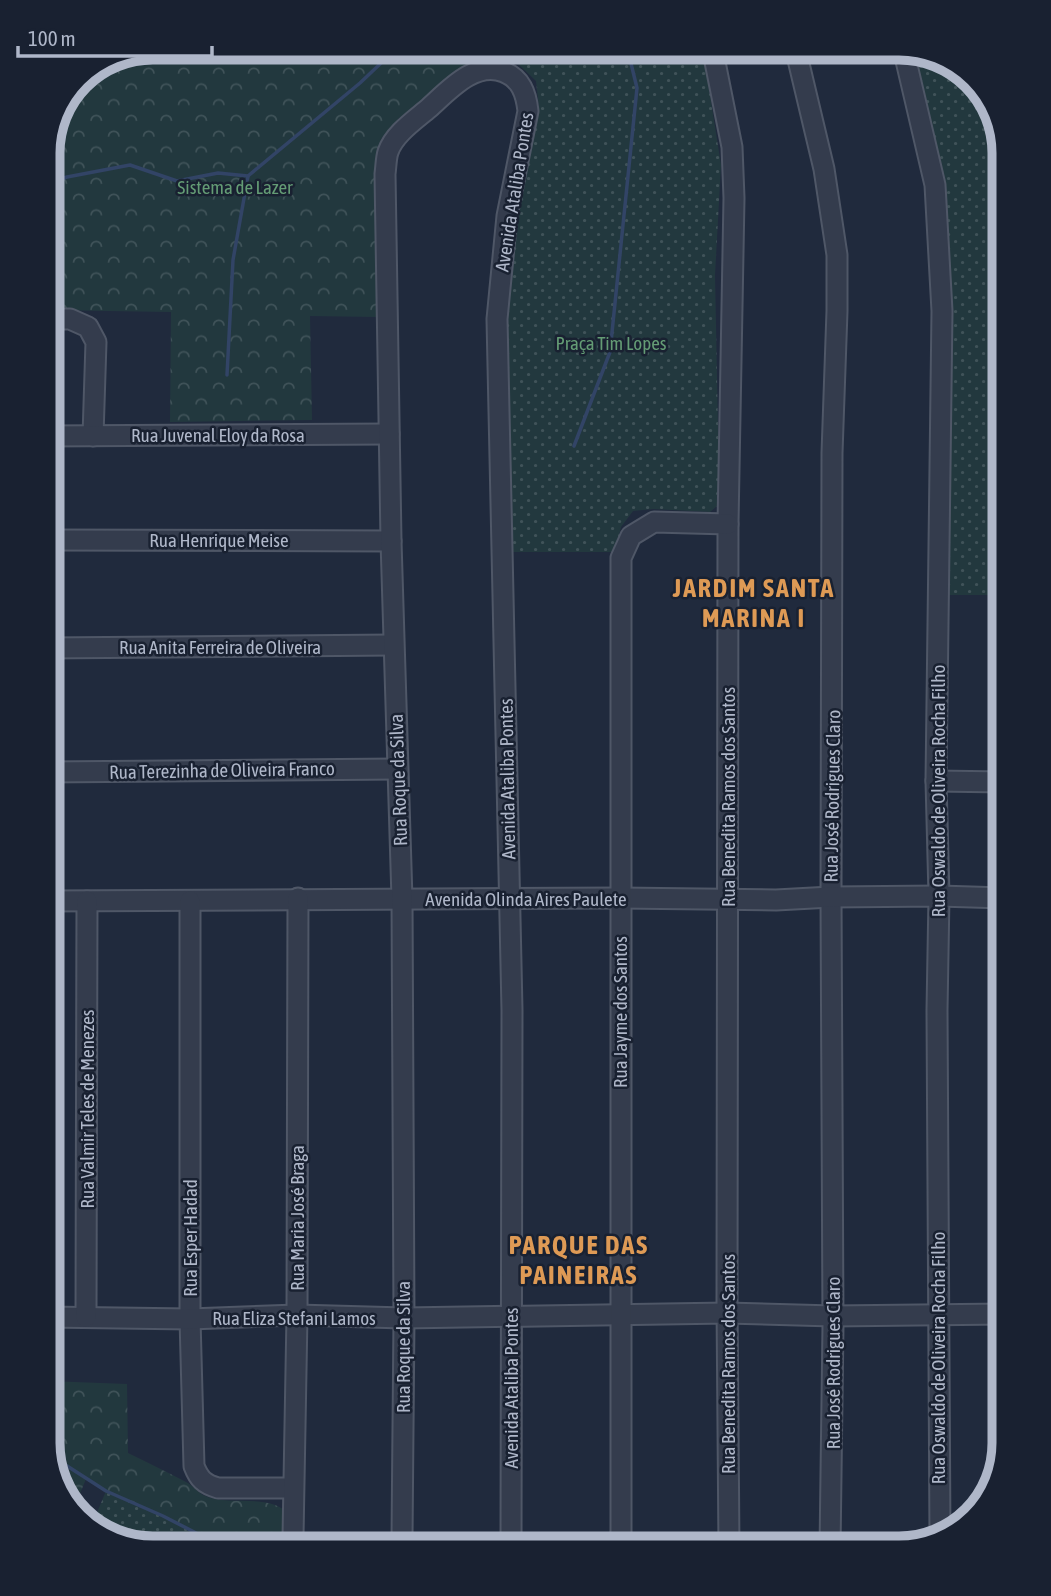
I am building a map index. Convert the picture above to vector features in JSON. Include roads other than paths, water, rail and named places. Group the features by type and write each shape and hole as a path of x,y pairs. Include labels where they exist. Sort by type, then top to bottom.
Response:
{"street":[{"name":"Rua Benedita Ramos dos Santos","path":"715,60 732,146 734,198 728,524 729,1536"},
{"name":"Rua José Rodrigues Claro","path":"798,60 824,169 837,255 832,453 832,1536"},
{"name":"Rua Oswaldo de Oliveira Rocha Filho","path":"906,60 935,185 942,311 936,781 939,896 937,1010 940,1526"},
{"name":"Rua Roque da Silva","path":"402,1536 402,899 393,645 385,174 388,151 402,132 460,81 480,70 497,69"},
{"name":"Avenida Ataliba Pontes","path":"497,69 520,83 526,94 528,111 507,216 497,319 510,899 511,1536"},
{"path":"60,319 70,319 88,327 96,342 93,436"},
{"name":"Rua Juvenal Eloy da Rosa","path":"60,436 389,434"},
{"name":"Rua Jayme dos Santos","path":"620,1536 621,558 631,536 654,522 728,524"},
{"name":"Rua Henrique Meise","path":"60,540 391,541"},
{"name":"Rua Anita Ferreira de Oliveira","path":"60,648 393,645"},
{"name":"Rua Terezinha de Oliveira Franco","path":"60,772 397,768"},
{"path":"936,781 992,782"},
{"name":"Avenida Olinda Aires Paulete","path":"60,901 298,898 728,900 939,896 992,898"},
{"name":"Rua Maria José Braga","path":"293,1536 297,1315 298,898"},
{"name":"Rua Valmir Teles de Menezes","path":"86,1317 87,901"},
{"name":"Rua Esper Hadad","path":"190,901 190,1319 194,1466 199,1478 207,1485 218,1488 293,1489"},
{"name":"Rua Eliza Stefani Lamos","path":"60,1317 190,1319 297,1315 404,1318 727,1313 833,1316 992,1314"}],"waterway":[{"path":"227,375 233,260 248,176 384,60"},
{"path":"574,446 610,352 637,88 630,60"},
{"path":"60,179 130,165 177,181 218,173 248,176"},
{"path":"62,1463 106,1491 204,1536"}],"district":[{"name":"JARDIM SANTA MARINA I","path":"754,603"},
{"name":"PARQUE DAS PAINEIRAS","path":"579,1260"}],"park label":[{"name":"Sistema de Lazer","path":"235,187"},
{"name":"Praça Tim Lopes","path":"611,343"}]}
